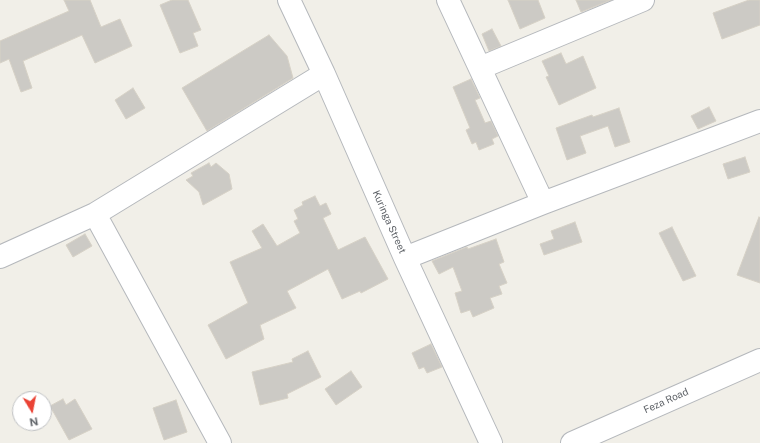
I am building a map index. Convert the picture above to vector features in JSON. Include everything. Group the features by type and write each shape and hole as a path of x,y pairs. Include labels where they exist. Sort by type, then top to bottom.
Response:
{"street":[{"name":"Kuringa Street","path":"289,0 324,74 405,258 491,443"},
{"path":"448,0 543,203"},
{"path":"480,68 620,4 643,0"},
{"path":"0,257 95,214 324,74"},
{"path":"405,258 543,203 760,121"},
{"path":"95,214 220,443"},
{"name":"Feza Road","path":"572,443 760,360"}],"building":[{"path":"64,0 90,0 101,27 120,19 132,46 95,63 82,35 23,61 32,88 21,92 9,59 0,63 0,41 69,11"},
{"path":"172,0 188,0 201,30 193,33 198,46 180,53 160,5"},
{"path":"508,0 538,0 545,18 520,29"},
{"path":"576,0 611,0 581,12"},
{"path":"749,0 760,0 760,25 722,39 713,13"},
{"path":"492,29 501,46 489,51 482,34"},
{"path":"269,35 287,56 293,78 207,131 182,88"},
{"path":"561,53 566,64 583,56 596,88 559,105 546,77 549,76 542,61"},
{"path":"471,79 480,98 475,100 485,123 491,121 498,136 492,139 494,144 479,150 476,142 472,144 466,130 470,128 453,87"},
{"path":"133,88 145,108 126,119 115,100"},
{"path":"709,107 716,121 698,129 691,116"},
{"path":"619,108 630,142 615,147 608,126 580,136 586,153 567,160 556,128 592,115 593,117"},
{"path":"745,157 750,172 728,179 723,164"},
{"path":"209,163 211,167 216,163 229,174 232,189 203,205 199,192 186,180 193,176 191,173"},
{"path":"315,196 320,206 326,203 331,214 323,218 338,250 365,237 388,279 361,293 360,291 342,299 328,269 287,291 296,308 260,325 264,339 226,359 208,325 248,303 230,262 262,248 252,231 263,224 277,246 300,233 294,221 298,219 294,210 303,205 302,202"},
{"path":"759,217 760,218 760,283 737,275"},
{"path":"575,222 582,242 544,255 540,244 554,239 551,231"},
{"path":"672,227 696,276 683,281 659,233"},
{"path":"85,234 92,246 73,257 66,245"},
{"path":"496,239 504,262 499,264 507,283 499,286 502,294 490,298 494,308 473,317 470,310 461,313 455,293 462,291 453,267 439,274 432,261 467,247 468,249"},
{"path":"431,344 442,367 427,373 424,367 419,369 412,353"},
{"path":"308,351 321,377 287,394 288,398 260,405 252,372 293,362 292,359"},
{"path":"351,371 362,387 336,405 325,389"},
{"path":"63,399 66,405 75,399 92,429 69,440 52,410 52,405"},
{"path":"176,400 187,432 164,440 153,408"}]}
